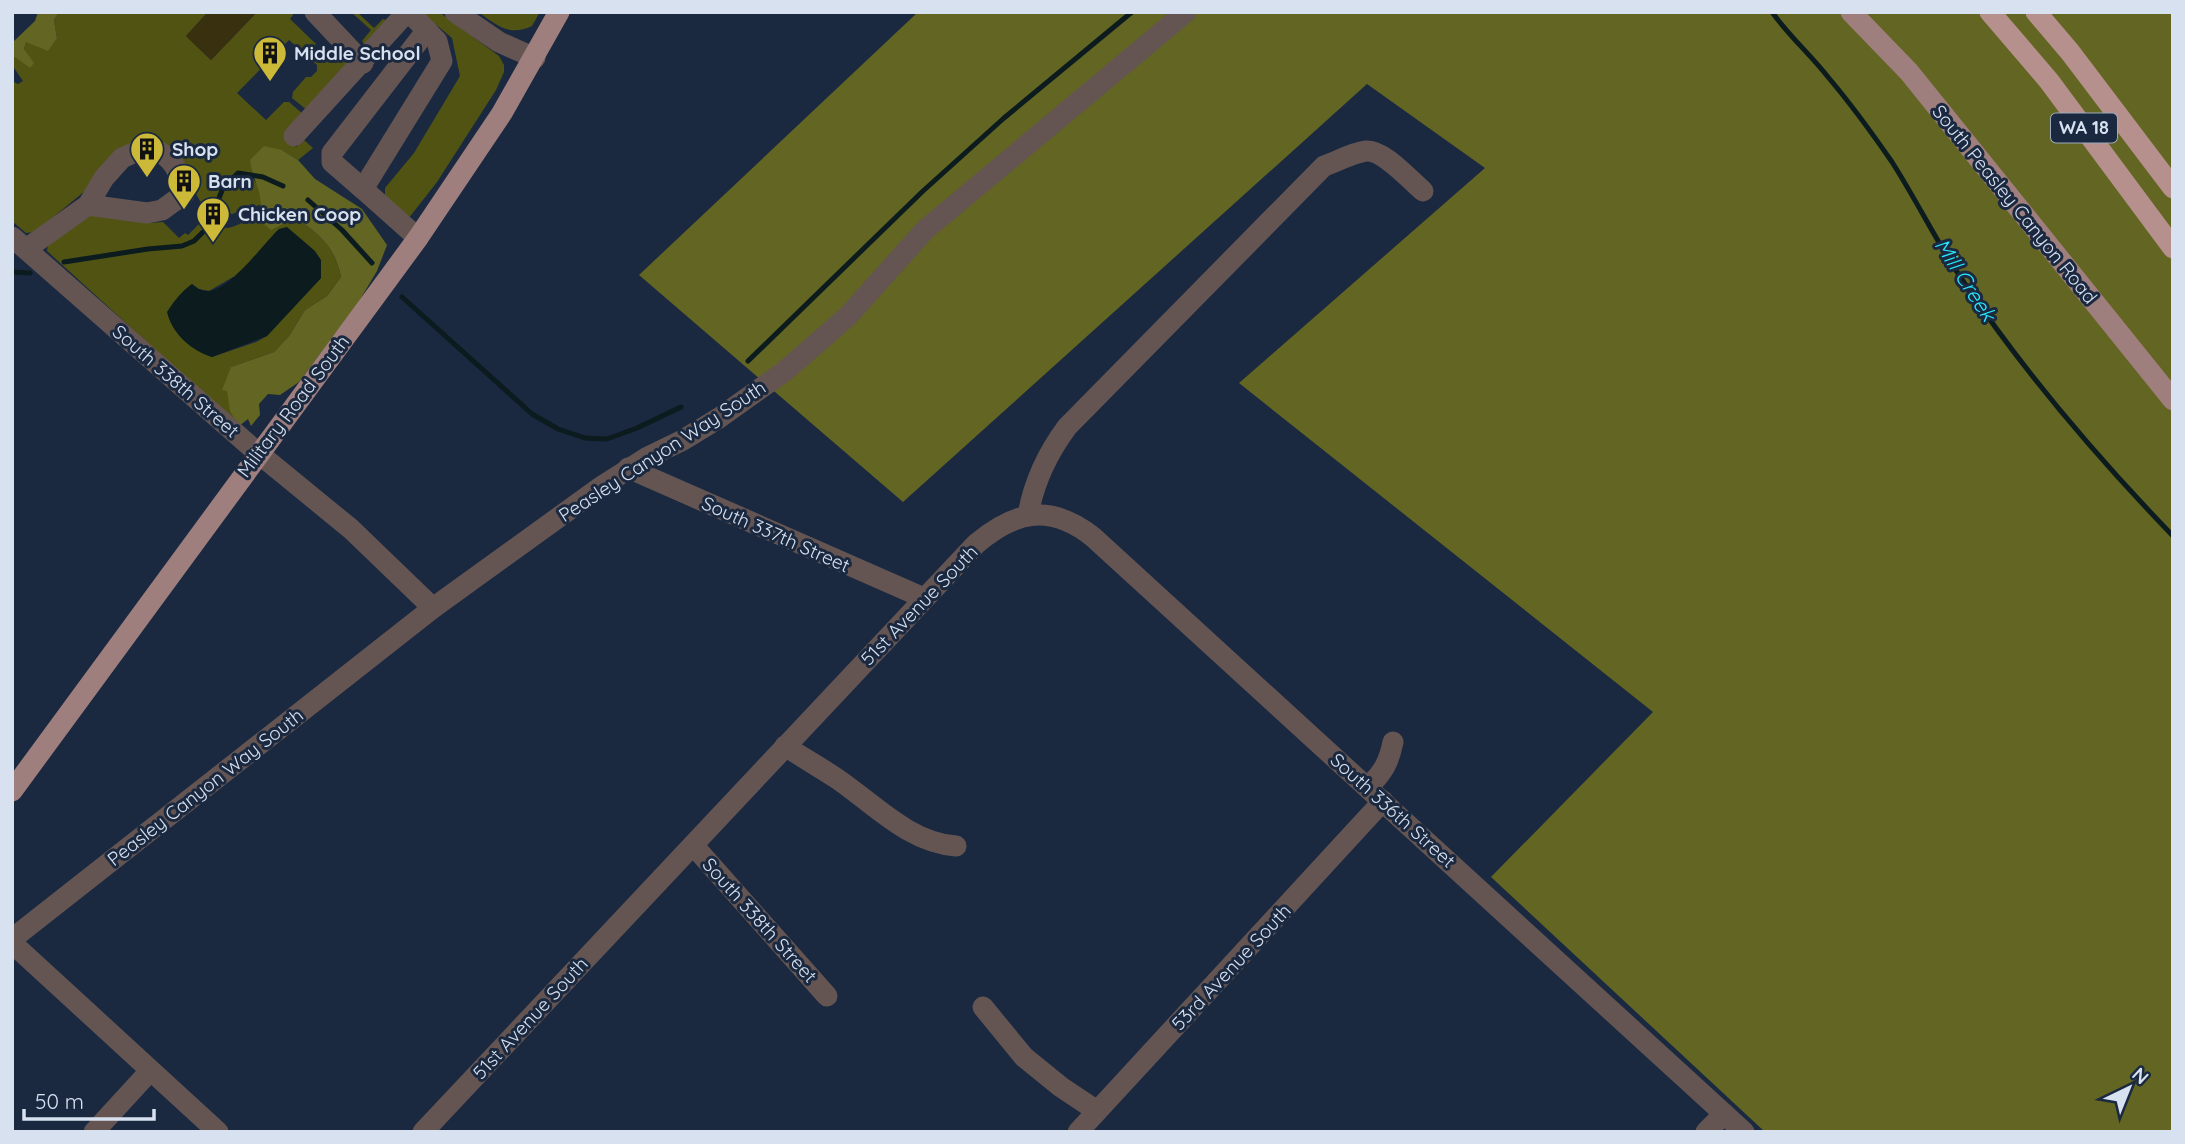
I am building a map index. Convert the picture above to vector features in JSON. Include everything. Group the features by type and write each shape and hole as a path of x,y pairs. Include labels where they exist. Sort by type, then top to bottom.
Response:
{"highway":[{"name":"WA 18","path":"1990,12 2056,91 2173,248"},
{"name":"WA 18","path":"2036,12 2070,52 2173,188"}],"main road":[{"name":"Military Road South","path":"12,791 418,238 502,113 559,12"},
{"name":"South Peasley Canyon Road","path":"1851,12 1909,72 2173,400"}],"street":[{"path":"315,12 363,63"},
{"path":"294,136 408,12 437,41 442,61 363,189"},
{"path":"455,12 499,42 535,58"},
{"name":"Peasley Canyon Way South","path":"12,941 433,608 628,468 701,429 785,371 848,316 925,230 1186,12"},
{"path":"418,238 332,162 332,153 426,30"},
{"path":"1028,514 1033,489 1049,452 1067,427 1324,166 1350,155 1371,151 1384,156 1423,191"},
{"path":"19,243 88,205"},
{"name":"South 338th Street","path":"19,243 258,453 351,529 433,608"},
{"name":"South 337th Street","path":"628,468 924,598"},
{"name":"51st Avenue South","path":"423,1132 924,598 990,533 1009,521 1028,514"},
{"name":"South 336th Street","path":"1028,514 1077,524 1093,537 1744,1132"},
{"name":"53rd Avenue South","path":"1078,1132 1375,794 1380,776 1389,762 1393,742"},
{"path":"785,746 836,778 916,835 943,845 956,846"},
{"name":"South 338th Street","path":"693,845 827,996"},
{"path":"12,941 218,1132"},
{"path":"983,1007 1024,1057 1061,1087 1097,1111"},
{"path":"94,1132 150,1071"},
{"path":"1706,1132 1724,1114"}],"shaded area":[{"path":"38,12 59,12 54,20 57,38 48,51 26,42 24,49 34,63 30,68 15,57 12,59 12,43 35,21"},
{"path":"59,12 208,12 186,36 211,60 257,12 295,12 290,19 316,44 306,55 289,40 237,93 266,120 284,102 289,102 303,114 284,136 296,147 304,140 313,148 298,160 282,150 252,177 258,186 262,204 232,214 208,208 200,201 174,155 162,145 91,186 35,232 26,233 12,221 12,81 18,84 23,81 12,65 12,59 15,56 31,67 24,49 26,42 57,38 54,20"},
{"path":"351,12 357,12 374,28 383,19 386,20 365,46 362,41 371,30"},
{"path":"421,12 439,12 499,56 504,72 496,90 437,182 408,219 385,198 385,188 414,153 460,76 452,38"},
{"path":"478,12 540,12 532,26 510,30"},
{"path":"918,12 2173,12 2173,1132 1765,1132 1491,877 1653,712 1239,383 1485,168 1367,84 903,502 639,275"},
{"path":"319,48 329,58 339,49 351,62 307,110 292,98 293,92 306,77 311,77 317,71 317,65 309,58"},
{"path":"264,146 282,150 298,160 315,179 362,209 387,245 377,271 358,303 299,382 280,395 268,394 259,404 260,415 251,426 248,419 239,426 230,411 227,391 222,390 231,367 274,352 289,336 305,310 327,296 341,277 330,249 304,224 295,218 271,230 258,219 261,203 250,160"},
{"path":"99,211 149,223 163,222 179,238 185,233 188,235 203,220 225,228 238,225 259,214 258,219 285,222 295,218 319,236 330,249 341,277 327,296 305,310 289,336 274,352 231,367 229,398 239,426 47,251 53,236 59,230","holes":["233,277 321,278 267,336 256,342 212,357 179,335 173,303 192,284 209,291"]},
{"path":"287,227 315,251 321,260 321,278 267,336 212,357 197,351 178,334 167,312 178,296 192,284 207,291 225,284 279,229"}],"sand":[{"path":"208,12 257,12 211,60 186,36"}],"waterway":[{"path":"748,361 923,191 1004,118 1132,12"},
{"name":"Mill Creek","path":"1772,12 1877,140 1954,267 2036,381 2089,445 2173,536"},
{"path":"213,213 223,188 238,173 263,177 283,186"},
{"path":"308,200 342,230 372,263"},
{"path":"64,262 182,246 194,241 203,232"},
{"path":"12,272 30,273"},
{"path":"402,297 532,414 558,429 585,438 607,439 681,407"}],"place":[{"name":"Middle School","path":"270,83"},
{"name":"Shop","path":"147,179"},
{"name":"Barn","path":"184,211"},
{"name":"Chicken Coop","path":"213,244"}]}
